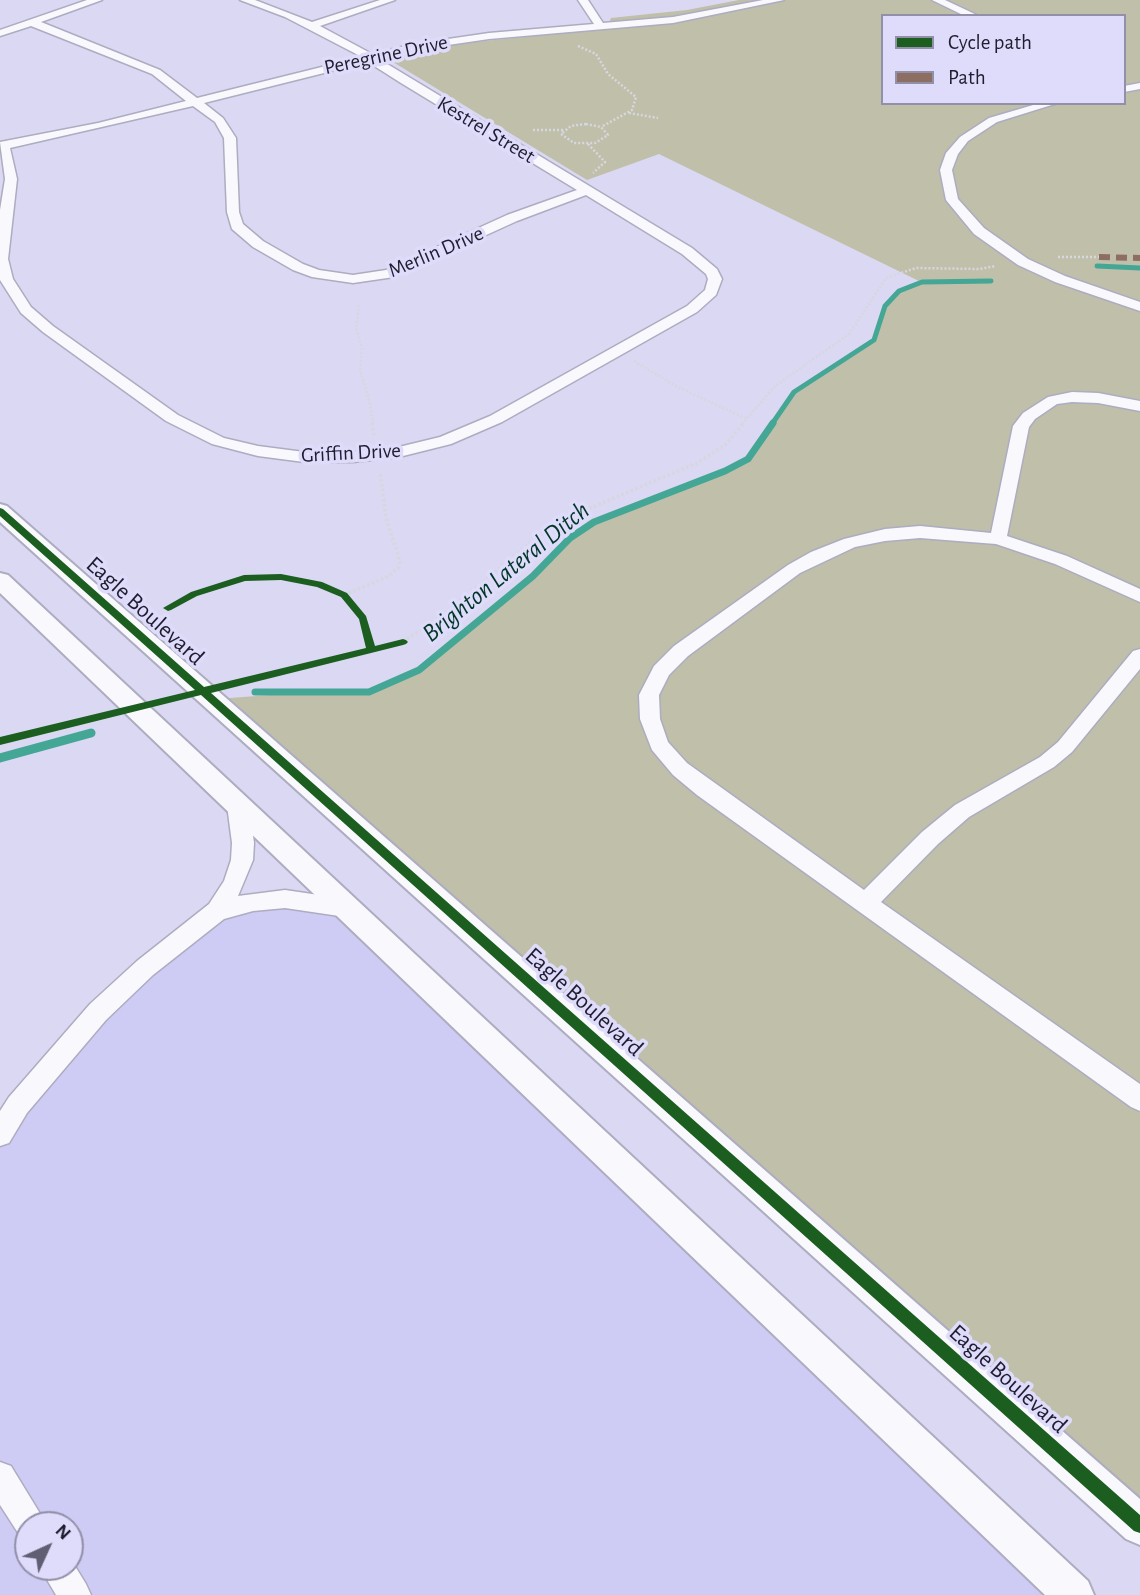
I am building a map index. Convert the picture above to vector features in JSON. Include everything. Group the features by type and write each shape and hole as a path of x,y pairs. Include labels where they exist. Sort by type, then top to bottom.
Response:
{"street":[{"path":"0,33 97,0"},
{"name":"Kestrel Street","path":"245,0 313,25 369,57 696,257 712,272 715,279"},
{"path":"313,25 390,0"},
{"path":"583,0 600,26"},
{"name":"Peregrine Drive","path":"2,146 89,128 369,57 470,38 673,20 779,0"},
{"path":"936,0 969,14"},
{"name":"Merlin Drive","path":"33,23 156,72 224,126 230,138 233,212 237,226 258,244 298,267 317,274 353,279 389,274 523,213 586,191"},
{"path":"1045,105 993,120 964,139 952,153 946,170 952,200 979,231 1023,262 1060,279 1140,307"},
{"name":"Griffin Drive","path":"2,146 11,179 0,251 6,279 18,299 36,319 172,418 199,433 237,446 279,455 328,458 411,449 445,441 480,427 692,309 711,292 715,279"},
{"path":"998,539 1021,426 1029,416 1053,400 1072,397 1098,398 1140,406"},
{"name":"Eagle Boulevard","path":"0,511 1140,1525"},
{"path":"1140,596 1061,560 998,539 920,532 885,535 850,543 817,556 681,651 662,671 649,695 650,719 659,745 680,769 704,789 1140,1099"},
{"path":"0,580 1074,1595"},
{"path":"865,904 930,838 962,811 1022,778 1065,747 1140,656"},
{"path":"0,1134 18,1105 99,1012 145,968 217,911 234,884 242,860 243,842 238,805"},
{"path":"217,911 253,902 285,899 346,908"},
{"path":"0,1476 22,1511"}],"path":[{"path":"533,130 564,130 579,124 601,127 628,113 637,101 634,92 608,74 596,54 574,45"},
{"path":"628,113 658,118"},
{"path":"564,130 561,134 568,141 588,144 601,141 608,135 601,127"},
{"path":"587,175 601,168 605,162 588,144"},
{"path":"1048,258 1099,257"},
{"path":"403,642 449,610 549,529 587,507 697,463 725,444 775,386 849,334 880,284 893,274 916,268 979,269 999,265"},
{"path":"359,305 356,328 362,349 360,370 370,403 375,444"},
{"path":"627,357 674,385 747,419"},
{"path":"344,595 387,577 398,568 400,562 386,518 379,465"}],"shaded area":[{"path":"253,902 346,908 1074,1595 0,1595 0,1134 18,1105 217,911"}],"green space":[{"path":"739,0 1140,0 1140,1524 217,699 336,690 369,692 419,670 533,576 570,538 594,522 725,471 748,459 794,392 873,340 885,306 899,291 921,282 659,154 587,180 388,59 394,54 454,44 606,29 611,18 687,10"}],"waterway":[{"name":"Brighton Lateral Ditch","path":"1097,266 1140,268"},
{"name":"Brighton Lateral Ditch","path":"772,424 794,392 874,340 885,306 899,291 922,282 991,281"},
{"name":"Brighton Lateral Ditch","path":"255,692 369,692 419,670 533,576 570,538 594,522 725,471 748,459 773,423"},
{"name":"Brighton Lateral Ditch","path":"0,758 91,733"}],"marked path":[{"path":"1099,257 1140,258"}],"cycle path":[{"path":"0,511 1140,1525"},
{"path":"168,608 194,594 244,578 281,577 319,584 344,595 363,618 371,649"},
{"path":"0,741 403,642"}]}
